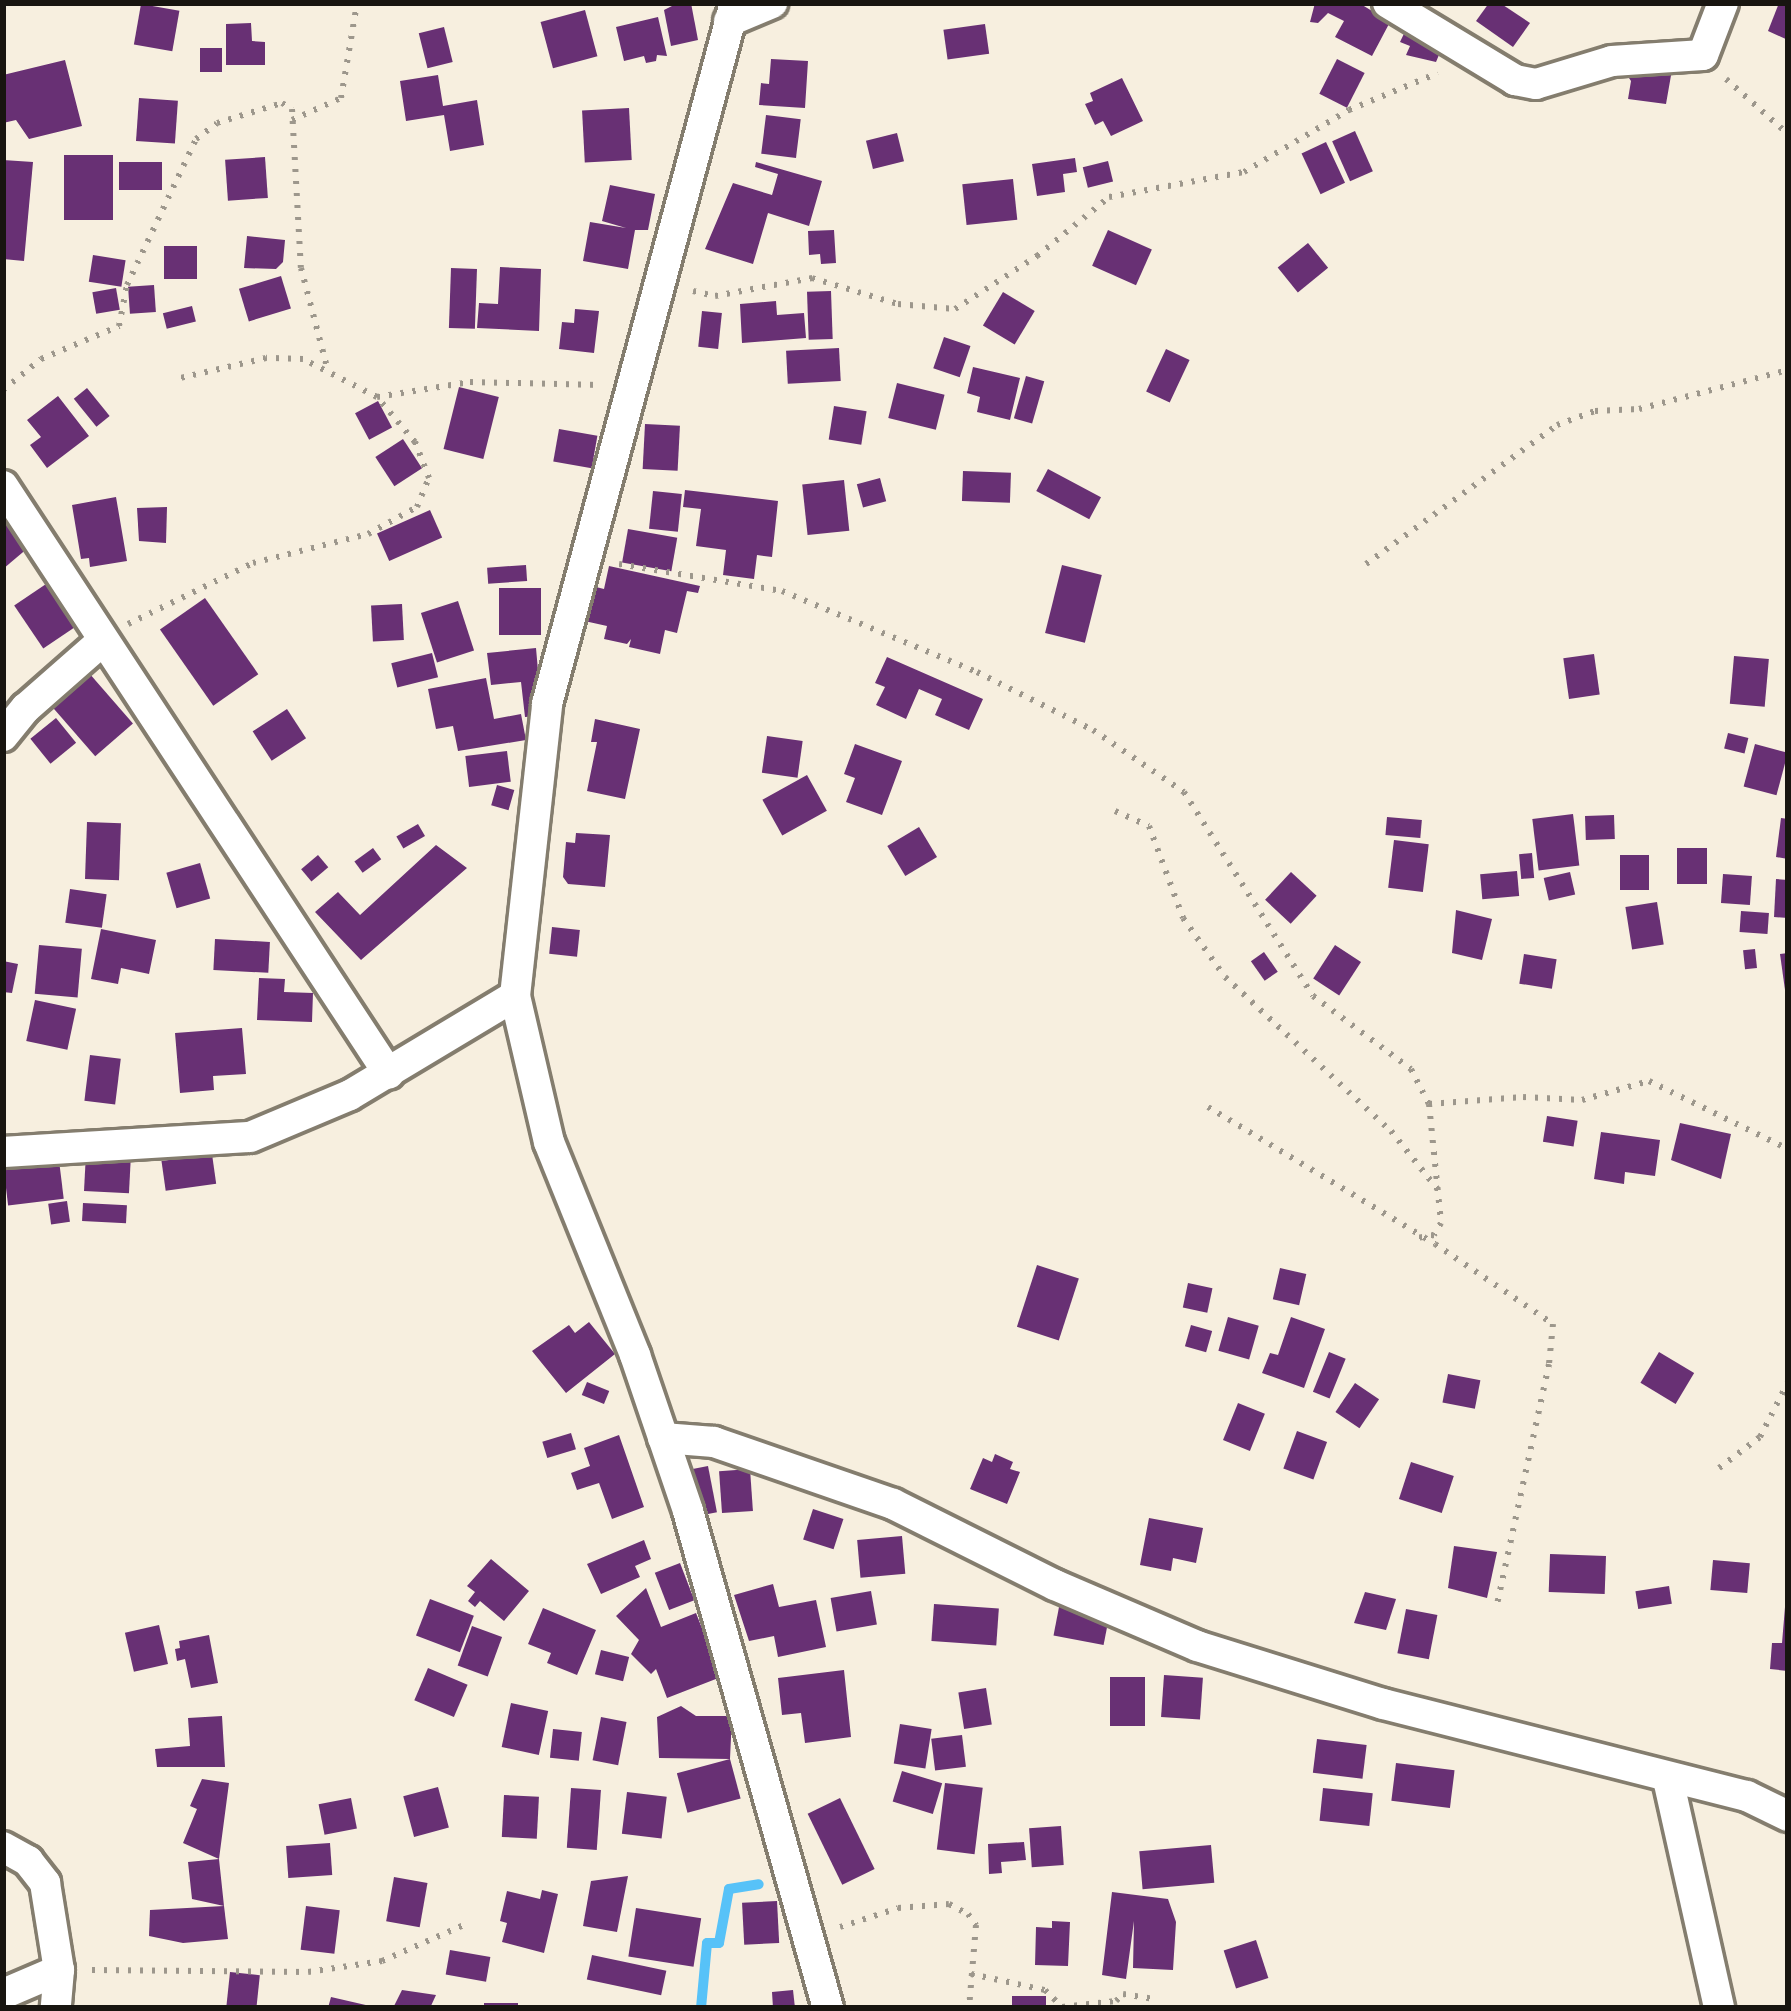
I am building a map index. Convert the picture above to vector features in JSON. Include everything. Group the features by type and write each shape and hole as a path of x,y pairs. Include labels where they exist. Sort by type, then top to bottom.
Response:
{"street":[{"path":"772,3 732,12 586,556 548,704 514,996 549,1142 663,1438 828,2008"},
{"path":"1388,3 1516,80 1537,84 1612,61 1702,55 1723,3"},
{"path":"3,486 101,642 389,1074"},
{"path":"3,736 26,708 101,642"},
{"path":"3,1152 250,1137 307,1117 389,1074 514,996"},
{"path":"663,1438 714,1442 893,1504 1055,1585 1197,1646 1383,1704 1498,1729 1668,1779 1747,1796 1788,1816"},
{"path":"1668,1779 1719,2008"},
{"path":"3,1847 28,1861 45,1883 59,1970 56,2008"},
{"path":"3,1994 59,1970"}],"path":[{"path":"291,120 341,98 357,3"},
{"path":"658,284 715,296 812,278 898,304 955,309 1036,256 1109,197 1244,172 1349,110 1436,74 1471,51"},
{"path":"1702,55 1749,104 1788,134"},
{"path":"3,390 41,359 119,326 128,285 205,130 282,103 292,109 301,268 328,370"},
{"path":"143,614 253,563 368,534 417,507 426,491 428,467 415,442 377,397 328,370 302,359 266,358 176,380"},
{"path":"1366,564 1557,425 1595,411 1639,409 1788,370"},
{"path":"377,397 470,382 634,386"},
{"path":"586,556 782,591 977,672 1093,730 1184,792 1313,996 1411,1069 1429,1104 1442,1195 1439,1231 1417,1238"},
{"path":"1114,811 1149,826 1184,918 1225,977 1390,1131 1442,1195"},
{"path":"1429,1104 1523,1097 1582,1100 1649,1081 1788,1149"},
{"path":"1208,1107 1417,1238 1435,1244 1553,1324 1549,1364 1497,1604"},
{"path":"1719,1468 1760,1437 1788,1382"},
{"path":"810,1939 882,1912 949,1904 968,1914 976,1925 969,2008"},
{"path":"59,1970 308,1972 382,1961 464,1925"},
{"path":"971,1974 1045,1990 1062,2007 1116,2001 1123,1994 1156,2000"}],"building":[{"path":"691,3 698,40 671,46 664,10"},
{"path":"1315,3 1359,3 1390,22 1372,56 1335,37 1344,21 1328,13 1318,23 1310,22"},
{"path":"1489,3 1500,3 1530,23 1513,47 1476,21"},
{"path":"1779,3 1788,3 1788,40 1768,31"},
{"path":"141,4 179,11 172,51 134,44"},
{"path":"585,10 597,56 553,68 541,22"},
{"path":"658,17 667,56 657,55 656,61 646,63 644,56 624,61 616,27"},
{"path":"1410,21 1446,38 1436,62 1406,55 1410,46 1400,42"},
{"path":"251,23 252,41 265,42 265,65 226,65 226,24"},
{"path":"985,24 989,54 948,60 943,30"},
{"path":"444,27 453,62 427,68 419,33"},
{"path":"200,48 222,48 222,72 200,72"},
{"path":"771,59 808,61 805,108 759,105 761,83 769,84"},
{"path":"1337,59 1365,73 1347,108 1319,94"},
{"path":"1633,59 1673,64 1666,104 1628,99 1631,81 1627,75"},
{"path":"65,60 82,126 29,139 16,120 3,123 3,75"},
{"path":"438,75 443,106 477,100 484,145 450,151 444,115 406,121 400,81"},
{"path":"1122,78 1143,121 1111,136 1103,121 1095,125 1085,104 1093,101 1090,93"},
{"path":"139,98 178,101 175,144 136,141"},
{"path":"629,108 632,160 585,162 582,110"},
{"path":"766,115 801,119 796,158 761,154"},
{"path":"1355,131 1373,171 1350,181 1332,141"},
{"path":"897,133 904,161 873,169 866,141"},
{"path":"1326,142 1345,183 1321,194 1302,153"},
{"path":"64,155 113,155 113,220 64,220"},
{"path":"265,157 268,198 228,201 225,160"},
{"path":"1075,158 1077,172 1063,174 1065,192 1037,196 1032,164"},
{"path":"3,160 33,162 24,261 3,259"},
{"path":"1108,161 1113,181 1088,188 1083,167"},
{"path":"119,162 162,162 162,190 119,190"},
{"path":"756,162 822,181 809,226 768,213 753,264 705,249 733,183 772,195 778,174 755,167"},
{"path":"1013,179 1017,220 967,225 962,184"},
{"path":"610,185 655,194 648,230 635,230 628,269 583,261 590,222 626,228 602,221"},
{"path":"834,230 836,263 821,264 820,254 809,255 808,231"},
{"path":"1108,230 1152,250 1136,285 1092,266"},
{"path":"247,236 285,240 283,262 276,269 244,268"},
{"path":"1308,243 1328,268 1298,292 1278,268"},
{"path":"164,246 197,246 197,279 164,279"},
{"path":"93,255 126,260 121,287 89,282"},
{"path":"500,267 541,269 539,331 477,328 479,303 498,304"},
{"path":"451,268 477,269 475,329 449,328"},
{"path":"281,276 291,309 249,321 239,289"},
{"path":"154,285 156,312 130,314 128,287"},
{"path":"116,288 120,310 96,314 92,292"},
{"path":"831,291 833,339 809,340 807,292"},
{"path":"1003,292 1035,311 1015,344 983,325"},
{"path":"776,301 777,315 804,313 806,338 742,343 740,304"},
{"path":"192,306 196,322 167,329 163,313"},
{"path":"575,309 599,311 594,353 559,349 562,322 574,323"},
{"path":"702,311 722,313 718,349 698,347"},
{"path":"944,337 970,346 960,377 933,368"},
{"path":"839,348 841,381 788,384 786,351"},
{"path":"1166,349 1190,360 1170,403 1146,392"},
{"path":"973,367 1020,378 1010,420 977,412 980,397 967,393"},
{"path":"1026,376 1044,381 1032,424 1014,418"},
{"path":"897,383 945,395 936,430 888,418"},
{"path":"459,387 499,397 483,459 444,449"},
{"path":"87,388 110,416 96,427 74,399"},
{"path":"58,396 89,436 47,468 30,445 41,437 27,420"},
{"path":"378,401 392,427 369,440 355,413"},
{"path":"834,406 867,411 861,445 829,440"},
{"path":"645,424 680,426 678,471 643,469"},
{"path":"559,429 597,436 592,468 553,461"},
{"path":"403,439 422,468 394,486 375,457"},
{"path":"1048,469 1101,497 1089,519 1036,491"},
{"path":"963,471 1011,473 1010,503 962,501"},
{"path":"880,478 886,501 863,507 857,484"},
{"path":"844,480 849,531 808,535 802,484"},
{"path":"685,490 778,501 772,557 757,555 754,579 723,575 726,550 696,546 701,509 683,507"},
{"path":"653,491 682,494 678,532 649,529"},
{"path":"116,497 127,561 90,567 89,558 81,559 72,505"},
{"path":"167,507 166,543 139,541 137,508"},
{"path":"430,510 442,537 389,561 377,534"},
{"path":"3,516 29,547 3,569"},
{"path":"628,529 677,538 671,571 622,562"},
{"path":"526,565 527,581 488,584 487,568"},
{"path":"1062,565 1102,575 1085,643 1045,633"},
{"path":"609,566 700,586 698,593 687,591 677,633 665,630 660,654 629,647 631,639 627,644 604,639 607,626 580,620 588,585 604,589"},
{"path":"49,582 78,625 43,649 14,605"},
{"path":"499,588 541,588 541,635 499,635"},
{"path":"205,598 258,674 213,706 160,630"},
{"path":"458,601 474,650 437,663 421,613"},
{"path":"402,604 404,640 373,642 371,606"},
{"path":"536,648 542,716 525,717 521,682 491,685 487,653"},
{"path":"432,653 438,677 397,687 391,663"},
{"path":"1594,654 1600,695 1569,699 1563,658"},
{"path":"1734,656 1769,659 1765,707 1730,704"},
{"path":"887,657 983,699 969,730 935,715 942,699 919,689 906,719 876,705 885,687 875,683"},
{"path":"89,673 133,724 95,756 51,706"},
{"path":"486,678 494,719 521,714 526,740 458,751 453,726 436,729 428,689"},
{"path":"287,709 306,738 272,761 253,731"},
{"path":"56,718 76,743 50,764 30,739"},
{"path":"595,719 640,729 625,799 587,791 597,742 591,742"},
{"path":"1728,733 1748,738 1745,754 1724,749"},
{"path":"767,736 803,741 798,778 762,773"},
{"path":"855,744 902,761 882,815 846,802 855,778 844,774"},
{"path":"1755,744 1788,753 1776,795 1744,787"},
{"path":"507,751 511,782 469,787 465,756"},
{"path":"807,775 827,811 782,836 762,800"},
{"path":"497,785 514,790 509,810 491,805"},
{"path":"1573,814 1579,866 1539,871 1532,819"},
{"path":"1614,815 1615,839 1586,840 1585,816"},
{"path":"1387,817 1422,820 1420,838 1385,835"},
{"path":"1781,818 1788,819 1788,859 1776,857"},
{"path":"87,822 121,823 119,880 85,879"},
{"path":"418,824 425,836 403,849 396,836"},
{"path":"919,827 937,857 905,876 887,846"},
{"path":"576,833 610,835 605,887 568,884 563,877 566,842 575,843"},
{"path":"1394,840 1429,844 1423,892 1388,888"},
{"path":"436,845 467,868 361,960 315,912 338,892 360,915"},
{"path":"373,848 381,859 363,873 354,862"},
{"path":"1677,848 1707,848 1707,884 1677,884"},
{"path":"1532,853 1534,878 1521,879 1519,854"},
{"path":"318,855 328,867 311,881 301,869"},
{"path":"1620,855 1649,855 1649,890 1620,890"},
{"path":"200,863 210,899 177,908 166,873"},
{"path":"1517,871 1519,896 1482,899 1480,874"},
{"path":"1291,872 1317,896 1291,924 1265,900"},
{"path":"1570,872 1575,894 1549,900 1544,878"},
{"path":"1723,874 1752,876 1750,905 1721,903"},
{"path":"1776,879 1788,880 1788,918 1774,917"},
{"path":"70,889 107,894 102,928 65,923"},
{"path":"1657,902 1664,944 1632,949 1625,907"},
{"path":"1456,910 1492,919 1482,960 1452,953"},
{"path":"1741,911 1769,913 1767,934 1740,932"},
{"path":"552,927 580,930 577,957 549,954"},
{"path":"101,929 156,940 149,974 121,968 118,984 91,979"},
{"path":"215,939 270,942 268,973 213,970"},
{"path":"39,945 82,949 78,998 35,994"},
{"path":"1335,945 1361,962 1339,995 1313,979"},
{"path":"1755,949 1757,968 1745,969 1743,950"},
{"path":"1264,952 1278,972 1265,981 1251,961"},
{"path":"1788,953 1788,989 1785,990 1780,954"},
{"path":"1524,954 1557,959 1552,989 1519,984"},
{"path":"3,961 18,964 12,993 3,992"},
{"path":"259,978 285,979 284,992 313,993 312,1022 257,1020"},
{"path":"35,1000 76,1009 67,1050 26,1041"},
{"path":"242,1028 246,1074 213,1076 214,1090 180,1093 175,1033"},
{"path":"90,1055 121,1059 115,1104 84,1101"},
{"path":"1547,1116 1578,1121 1574,1147 1543,1142"},
{"path":"1680,1123 1731,1134 1721,1179 1671,1160"},
{"path":"1601,1132 1660,1140 1655,1176 1625,1172 1624,1184 1594,1179"},
{"path":"58,1152 64,1199 8,1205 3,1159"},
{"path":"86,1153 131,1155 129,1193 84,1191"},
{"path":"212,1154 216,1184 166,1191 161,1161"},
{"path":"67,1201 70,1222 51,1224 48,1204"},
{"path":"83,1203 127,1205 126,1223 82,1221"},
{"path":"1037,1265 1079,1279 1059,1340 1017,1327"},
{"path":"1280,1268 1306,1274 1299,1305 1273,1299"},
{"path":"1188,1283 1212,1288 1207,1313 1183,1307"},
{"path":"1228,1317 1259,1326 1249,1359 1218,1351"},
{"path":"1291,1317 1325,1329 1304,1388 1262,1373 1270,1353 1278,1355"},
{"path":"589,1322 615,1354 566,1393 532,1351 569,1325 575,1333"},
{"path":"1191,1325 1212,1331 1206,1352 1185,1346"},
{"path":"1329,1352 1346,1359 1330,1399 1313,1392"},
{"path":"1659,1352 1694,1373 1676,1404 1640,1383"},
{"path":"1448,1374 1480,1380 1475,1409 1442,1402"},
{"path":"587,1382 609,1391 604,1404 582,1395"},
{"path":"1355,1383 1379,1399 1359,1428 1335,1412"},
{"path":"1238,1403 1265,1414 1250,1451 1223,1440"},
{"path":"1297,1431 1327,1442 1313,1480 1283,1469"},
{"path":"571,1433 576,1449 547,1458 542,1442"},
{"path":"619,1435 644,1507 612,1519 599,1483 577,1490 571,1473 590,1466 584,1448"},
{"path":"995,1454 1013,1462 1010,1469 1020,1472 1007,1504 970,1489 983,1458 992,1462"},
{"path":"1411,1462 1454,1476 1442,1513 1399,1499"},
{"path":"708,1466 717,1512 700,1515 691,1469"},
{"path":"750,1469 753,1511 722,1513 719,1471"},
{"path":"813,1509 843,1519 834,1549 803,1539"},
{"path":"1149,1518 1203,1528 1196,1563 1173,1558 1171,1571 1140,1565"},
{"path":"902,1536 905,1574 860,1578 857,1540"},
{"path":"644,1540 651,1559 635,1566 640,1577 601,1594 587,1564"},
{"path":"1454,1546 1497,1552 1487,1598 1448,1588"},
{"path":"1550,1554 1606,1556 1605,1594 1549,1592"},
{"path":"491,1559 529,1591 504,1621 480,1601 475,1607 468,1601 475,1592 467,1586"},
{"path":"1713,1560 1750,1563 1747,1593 1710,1590"},
{"path":"680,1563 694,1600 669,1610 655,1573"},
{"path":"773,1584 779,1607 816,1600 826,1647 778,1657 774,1636 749,1641 734,1595"},
{"path":"1669,1586 1672,1604 1638,1609 1635,1591"},
{"path":"646,1588 661,1627 696,1613 721,1677 667,1698 656,1669 651,1674 631,1654 639,1640 616,1616"},
{"path":"871,1591 877,1624 837,1632 831,1598"},
{"path":"1365,1592 1396,1599 1386,1630 1354,1623"},
{"path":"430,1599 474,1616 460,1652 416,1635"},
{"path":"1060,1602 1110,1612 1104,1645 1054,1635"},
{"path":"934,1604 999,1609 996,1645 931,1641"},
{"path":"1785,1607 1788,1671 1770,1669 1772,1643 1782,1643"},
{"path":"543,1608 596,1630 577,1675 547,1663 551,1653 528,1644"},
{"path":"1406,1609 1437,1615 1429,1659 1397,1653"},
{"path":"159,1625 168,1664 134,1672 125,1633"},
{"path":"472,1626 502,1637 488,1676 458,1665"},
{"path":"209,1635 218,1683 191,1688 185,1659 177,1661 175,1649 180,1648 179,1641"},
{"path":"601,1650 629,1657 623,1681 595,1674"},
{"path":"428,1668 468,1685 454,1717 414,1700"},
{"path":"844,1670 851,1737 805,1743 801,1713 782,1715 778,1678"},
{"path":"1164,1675 1203,1678 1200,1720 1161,1717"},
{"path":"1110,1677 1145,1677 1145,1726 1110,1726"},
{"path":"986,1688 992,1725 964,1729 958,1692"},
{"path":"511,1703 548,1711 539,1755 502,1747"},
{"path":"681,1706 696,1716 732,1716 730,1759 659,1758 657,1717"},
{"path":"222,1716 225,1767 157,1767 155,1749 190,1746 188,1718"},
{"path":"601,1717 627,1722 618,1765 593,1760"},
{"path":"900,1724 932,1729 925,1769 894,1764"},
{"path":"553,1729 582,1732 579,1761 550,1758"},
{"path":"962,1735 966,1767 935,1771 931,1739"},
{"path":"1317,1739 1367,1745 1362,1779 1313,1773"},
{"path":"730,1759 741,1799 687,1813 677,1773"},
{"path":"1396,1763 1455,1770 1450,1808 1391,1801"},
{"path":"902,1771 942,1783 933,1814 893,1802"},
{"path":"202,1779 229,1783 219,1859 183,1843 197,1809 190,1806"},
{"path":"945,1783 983,1788 975,1854 937,1850"},
{"path":"438,1787 449,1828 414,1837 403,1796"},
{"path":"571,1788 601,1790 597,1850 567,1848"},
{"path":"1323,1788 1373,1793 1369,1826 1320,1821"},
{"path":"627,1792 667,1797 662,1839 622,1834"},
{"path":"504,1795 539,1797 537,1839 502,1837"},
{"path":"351,1798 357,1828 325,1835 319,1804"},
{"path":"840,1798 875,1869 842,1885 808,1814"},
{"path":"1061,1826 1064,1865 1032,1867 1029,1828"},
{"path":"1024,1842 1026,1860 1001,1862 1002,1873 989,1874 988,1844"},
{"path":"330,1843 332,1875 288,1878 286,1846"},
{"path":"1211,1845 1214,1883 1143,1889 1139,1851"},
{"path":"219,1859 224,1906 192,1899 188,1862"},
{"path":"628,1876 617,1932 583,1926 591,1881"},
{"path":"394,1877 427,1883 420,1927 386,1921"},
{"path":"542,1890 558,1894 544,1953 502,1942 507,1923 500,1921 507,1891 540,1899"},
{"path":"1112,1892 1168,1899 1176,1922 1173,1970 1133,1968 1134,1921 1126,1979 1102,1975"},
{"path":"777,1901 779,1943 744,1945 742,1903"},
{"path":"224,1906 228,1939 183,1943 149,1936 150,1910"},
{"path":"306,1906 340,1910 334,1954 301,1950"},
{"path":"636,1908 701,1918 694,1967 628,1956"},
{"path":"1052,1921 1070,1922 1068,1966 1035,1965 1036,1927 1052,1928"},
{"path":"1256,1940 1268,1978 1236,1989 1224,1951"},
{"path":"450,1950 490,1957 486,1982 446,1975"},
{"path":"592,1955 666,1971 661,1995 587,1979"},
{"path":"230,1972 260,1975 256,2008 226,2008"},
{"path":"402,1990 436,1995 430,2008 393,2008"},
{"path":"793,1990 795,2008 773,2008 772,1992"},
{"path":"1012,1996 1046,1996 1046,2008 1012,2008"},
{"path":"331,1997 370,2006 328,2008"},
{"path":"484,2003 518,2003 518,2008 484,2008"}],"waterway":[{"path":"701,2008 707,1943 719,1943 729,1889 759,1884"}]}
